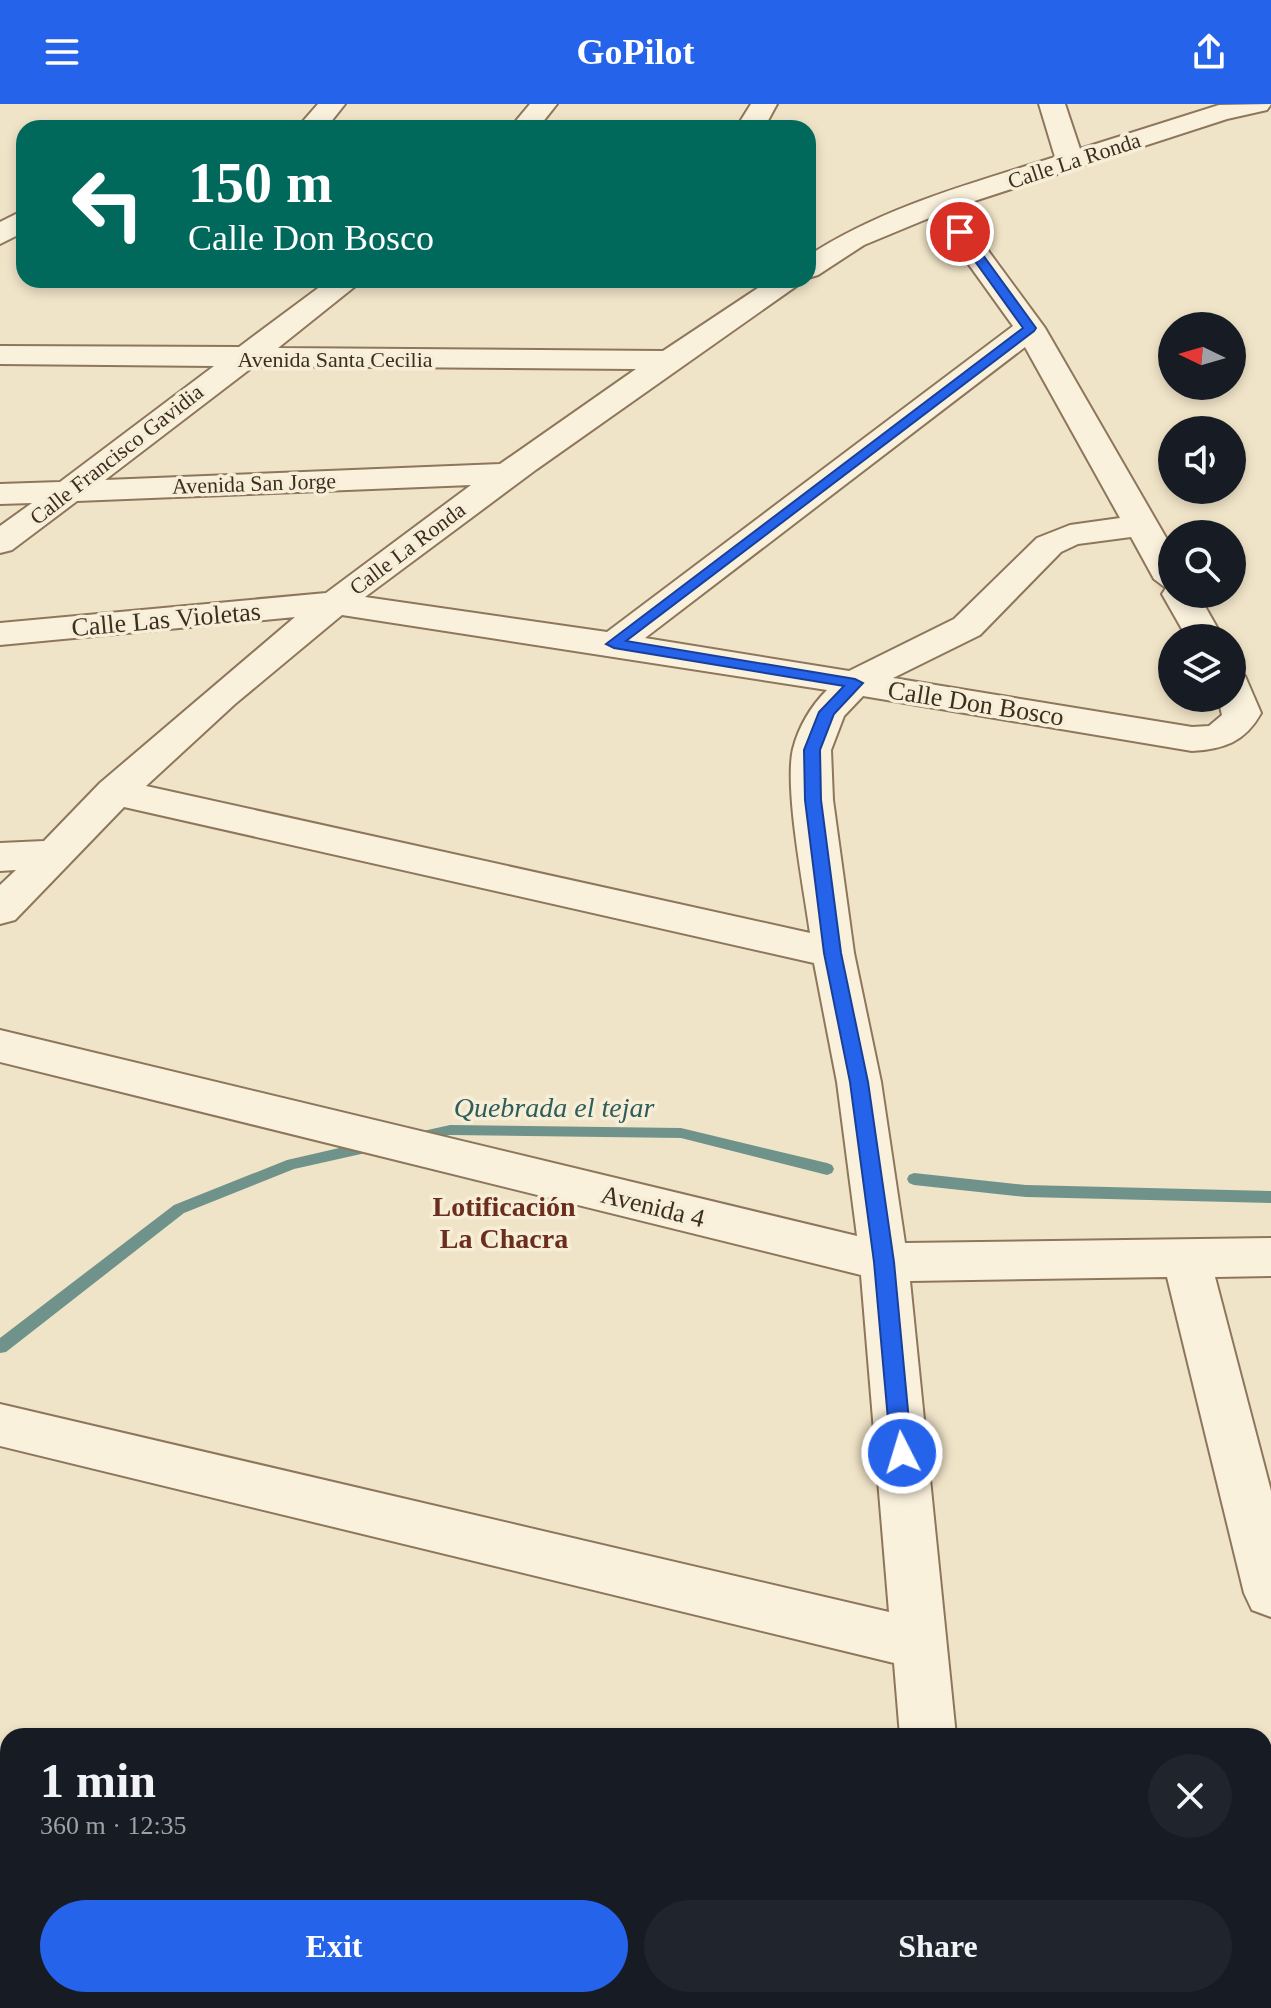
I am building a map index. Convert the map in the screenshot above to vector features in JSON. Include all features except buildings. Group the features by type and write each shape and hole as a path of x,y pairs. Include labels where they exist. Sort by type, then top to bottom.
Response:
{"street":[{"path":"318,120 332,104"},
{"path":"531,120 544,104"},
{"path":"1052,104 1070,162"},
{"name":"Calle La Ronda","path":"816,264 854,239 939,203 1258,104"},
{"path":"939,203 1030,328 1158,555"},
{"name":"Calle Francisco Gavidia","path":"0,543 337,288"},
{"name":"Calle La Ronda","path":"0,910 114,792 286,639 508,474 778,288"},
{"path":"614,644 1030,328"},
{"name":"Avenida Santa Cecilia","path":"0,355 671,360"},
{"name":"Avenida San Jorge","path":"0,494 508,474"},
{"path":"927,1728 884,1262 859,1082 833,953 813,800 812,750 827,712 855,683 967,627 1049,545 1070,535 1141,525"},
{"name":"Calle Don Bosco","path":"333,603 614,644 1192,739 1225,734 1235,726 1242,712"},
{"name":"Calle Las Violetas","path":"0,634 333,603"},
{"path":"114,792 833,953"},
{"path":"0,857 55,854"},
{"name":"Avenida 4","path":"0,1046 884,1262 1228,1257"},
{"path":"1228,1257 1271,1593"},
{"path":"0,1425 920,1644"}],"waterway":[{"name":"Quebrada el tejar","path":"414,1138 450,1130 681,1133 827,1169"},
{"name":"Quebrada el tejar","path":"0,1347 179,1209 292,1164 374,1146"},
{"name":"Quebrada el tejar","path":"914,1179 1026,1191 1271,1197"}],"district":[{"name":"Lotificación La Chacra","path":"504,1222"}],"route":[{"path":"902,1453 884,1262 859,1082 833,953 813,800 812,750 827,712 855,683 614,644 1030,328 960,232"}]}
